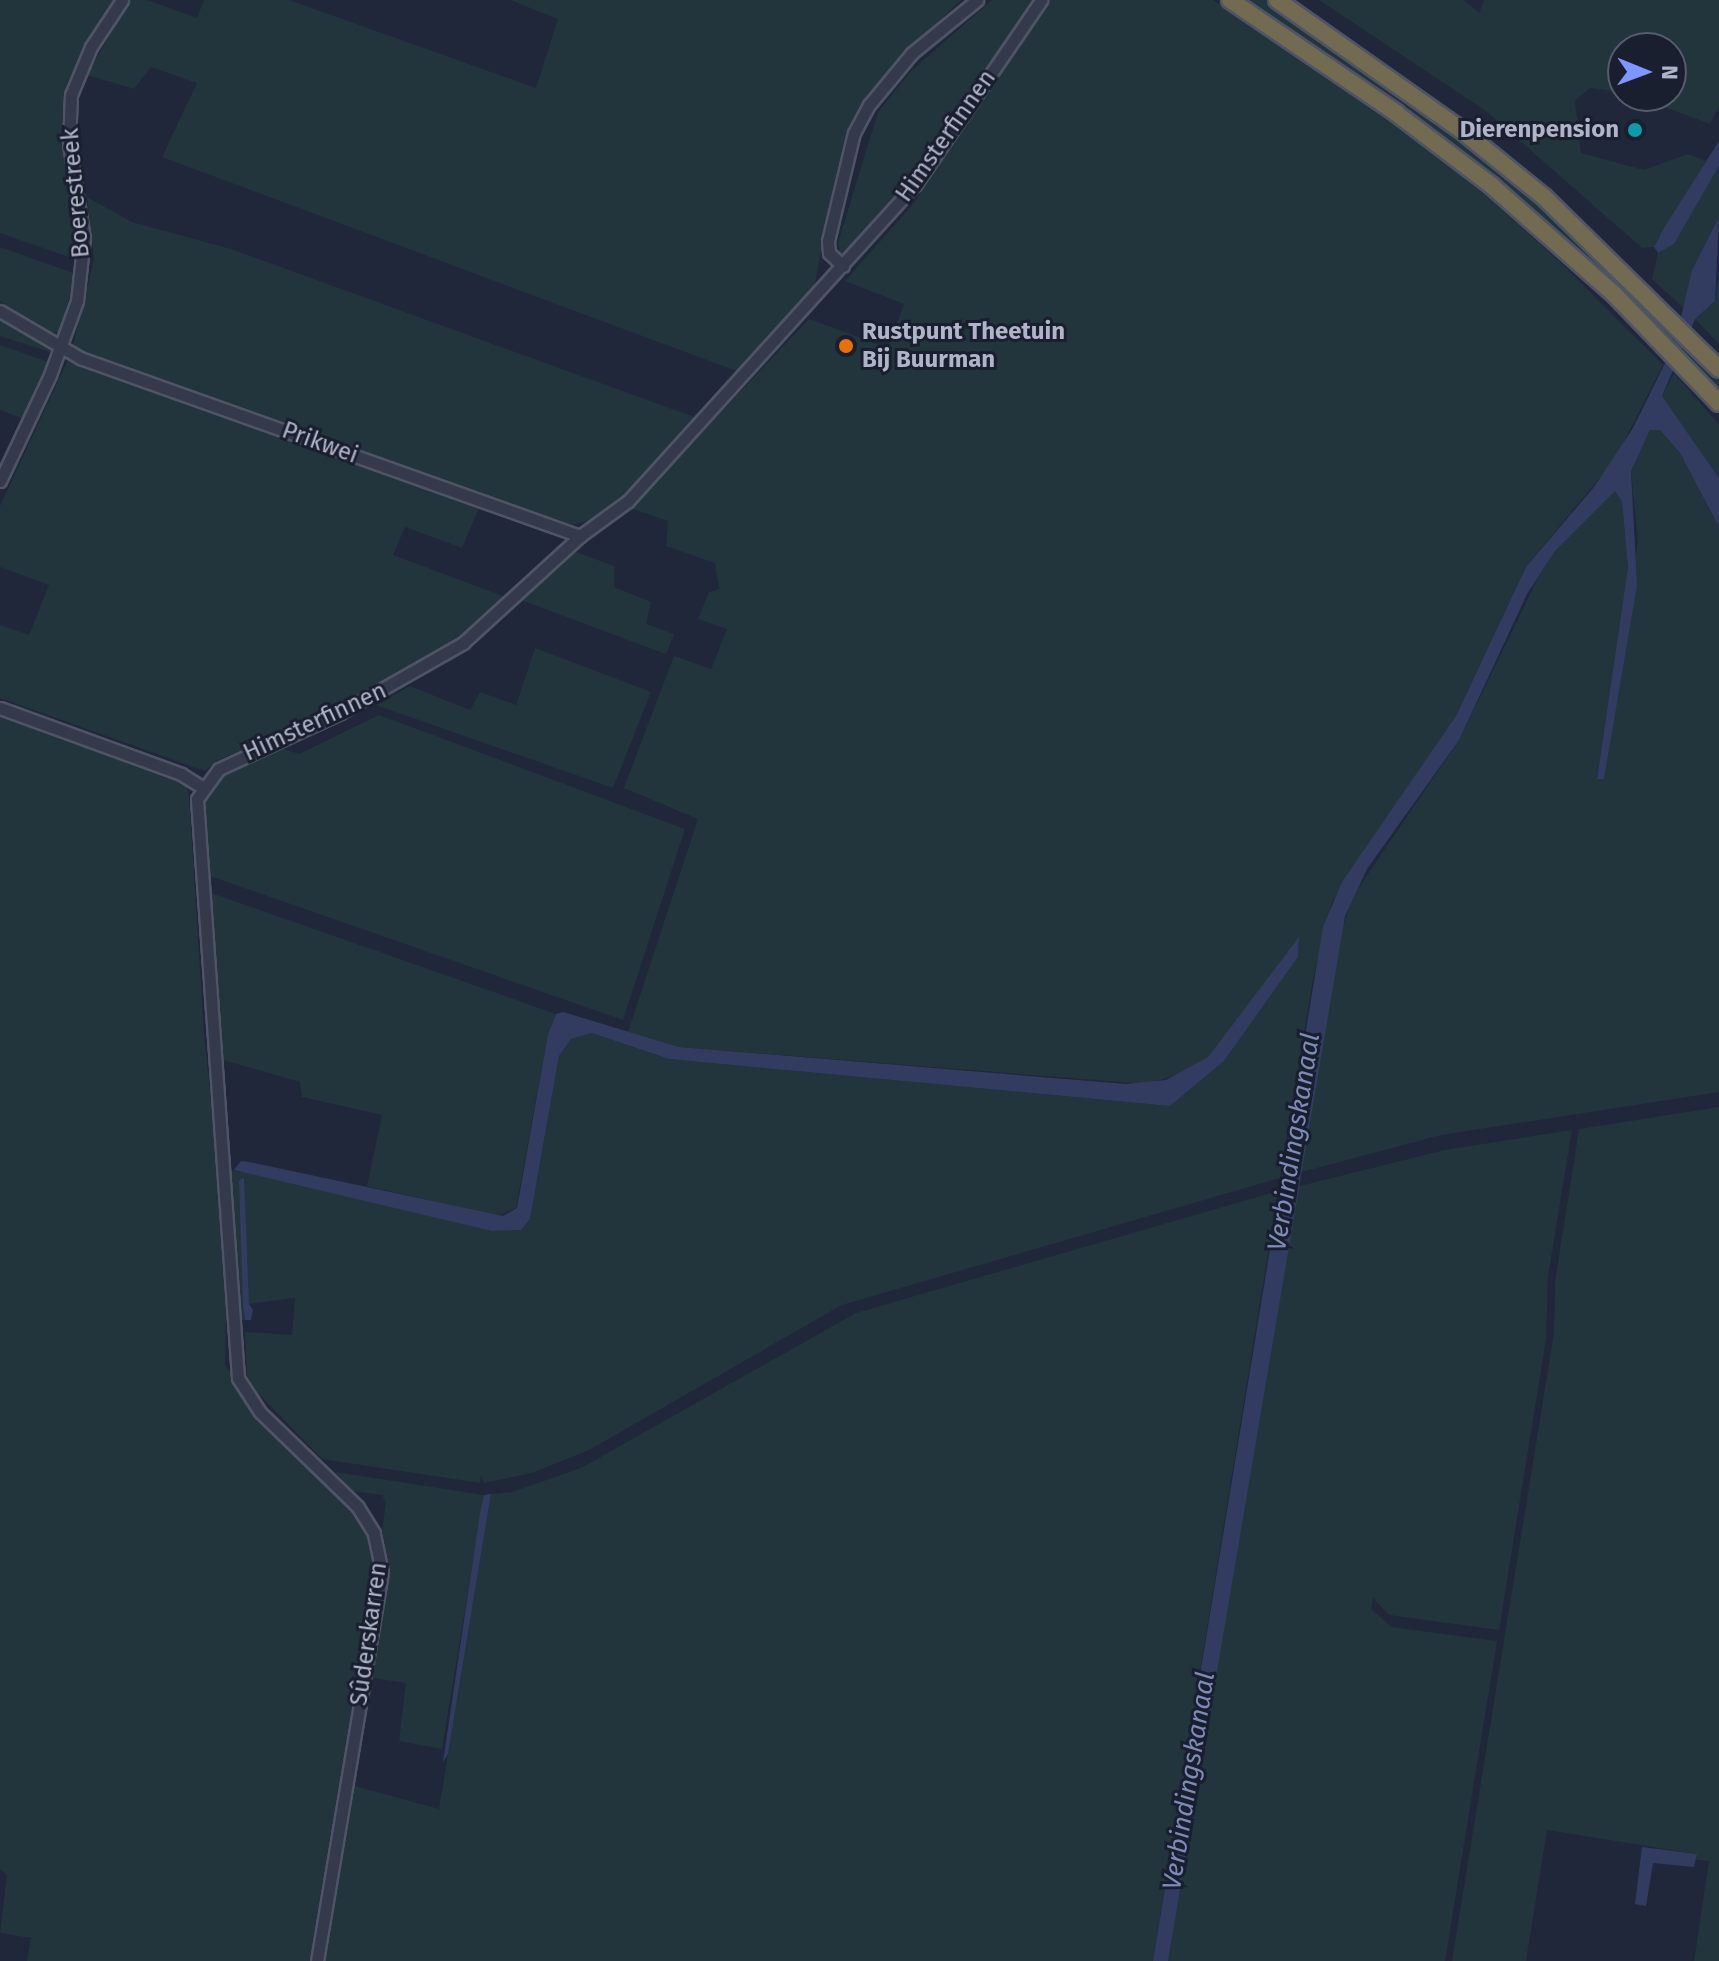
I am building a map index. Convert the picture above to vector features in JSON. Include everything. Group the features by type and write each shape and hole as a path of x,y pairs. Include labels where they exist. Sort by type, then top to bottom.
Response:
{"highway":[{"path":"1230,0 1396,113 1492,186 1645,325 1716,401"},
{"path":"1277,0 1460,129 1544,197 1656,301 1719,369"}],"street":[{"name":"Boerestreek","path":"0,481 60,347 83,270 84,238 69,144 71,95 91,47 122,0"},
{"path":"843,266 829,253 828,241 854,133 869,105 912,53 977,0"},
{"name":"Himsterfinnen","path":"202,787 219,769 424,669 502,610 580,536 638,492 915,185 1041,0"},
{"name":"Prikwei","path":"0,311 60,347 580,536"},
{"path":"0,708 168,769 202,787"},
{"name":"Sûderskarren","path":"202,787 198,842 233,1261 234,1358 238,1378 260,1412 358,1507 380,1550 382,1572 317,1961"}],"shaded area":[{"path":"0,0 120,0 67,95 64,110 83,262 0,233"},
{"path":"130,0 147,0 197,18 204,0 289,0 536,88 558,19 510,0 961,0 893,65 862,105 832,194 814,288 739,372 162,157 197,83 151,67 134,89 87,75"},
{"path":"992,0 1033,0 927,159 854,248 841,256 838,243 878,112 910,72"},
{"path":"1049,0 1213,0 1445,158 1561,263 1663,365 1615,459 1526,567 1456,716 1332,902 1313,979 1280,1178 842,1305 589,1450 532,1473 484,1483 481,1475 480,1483 322,1459 257,1392 247,1375 245,1332 292,1335 295,1298 249,1304 240,1180 245,1320 239,1322 230,1170 272,1176 492,1231 521,1230 530,1219 559,1056 571,1039 592,1033 669,1059 1170,1106 1224,1061 1298,957 1299,938 1208,1057 1186,1072 1147,1084 679,1047 628,1032 698,819 624,788 674,656 711,669 727,629 698,619 709,592 719,589 715,563 666,546 668,521 630,508 809,319 888,348 904,304 845,281 914,203"},
{"path":"1241,0 1267,0 1478,149 1542,202 1677,337 1675,343 1534,209 1469,156"},
{"path":"1319,0 1464,0 1479,13 1484,0 1719,0 1719,106 1710,124 1678,112 1687,112 1687,32 1607,32 1607,90 1590,88 1575,101 1581,153 1644,170 1688,154 1706,161 1654,247 1642,248 1486,111"},
{"path":"1719,166 1719,217 1692,270 1687,311 1652,279 1658,253 1674,244"},
{"path":"87,197 132,222 231,249 697,418 615,505 595,519 572,525 82,353 72,349 94,260"},
{"path":"0,247 76,274 60,332 53,333 0,301"},
{"path":"1719,271 1719,344 1695,319 1715,301"},
{"path":"0,318 56,354 0,336"},
{"path":"1687,339 1719,379 1719,388 1682,351"},
{"path":"0,345 51,363 24,419 0,410"},
{"path":"69,358 481,503 462,548 405,527 393,555 508,598 455,644 361,699 216,761 205,771 0,698 0,625 29,635 49,585 0,567 0,506"},
{"path":"1674,373 1719,425 1719,478 1662,396"},
{"path":"1650,430 1660,430 1680,453 1719,527 1719,1092 1441,1135 1298,1173 1338,941 1353,896 1459,740 1539,576 1555,551 1615,491 1622,502 1628,567 1597,778 1604,779 1638,541 1631,471"},
{"path":"576,552 614,566 614,587 651,602 646,624 674,634 666,654 521,600"},
{"path":"535,648 651,692 613,788 376,705 410,686 470,710 480,692 516,705"},
{"path":"0,713 170,774 186,785 189,795 204,1033 227,1260 225,1365 253,1408 361,1521 373,1544 378,1577 313,1961 27,1961 31,1938 0,1933 7,1875 0,1869"},
{"path":"379,715 685,829 623,1020 210,876 205,797 220,772 281,748 299,754"},
{"path":"211,893 556,1014 548,1034 516,1208 497,1216 367,1186 382,1115 302,1097 300,1082 223,1060"},
{"path":"1719,1107 1719,1961 1694,1961 1709,1861 1696,1860 1697,1854 1547,1830 1526,1961 1452,1961 1554,1333 1555,1282 1579,1129"},
{"path":"1572,1130 1548,1276 1546,1339 1499,1630 1389,1615 1373,1598 1371,1609 1391,1627 1497,1641 1445,1961 1168,1961 1296,1187 1445,1150"},
{"path":"1278,1191 1153,1961 324,1961 355,1786 439,1809 491,1494 512,1492 581,1468 856,1313"},
{"path":"335,1472 484,1495 442,1749 399,1741 406,1683 373,1678 390,1570 382,1531 386,1502 382,1495 353,1491"}],"water":[{"path":"1719,141 1719,166 1674,244 1658,253 1654,247 1664,228"},
{"name":"Verbindingskanaal","path":"1719,217 1715,301 1695,319 1662,396 1719,478 1719,527 1680,453 1660,430 1650,430 1631,471 1637,585 1604,779 1597,779 1628,567 1622,502 1615,491 1555,551 1527,594 1459,740 1367,869 1345,916 1168,1961 1153,1961 1323,927 1342,882 1456,716 1526,567 1594,487 1633,428 1675,343 1692,270"},
{"path":"1299,937 1298,957 1224,1061 1170,1106 669,1059 592,1033 571,1039 559,1056 530,1219 521,1230 492,1231 234,1170 241,1161 249,1162 503,1216 517,1208 548,1034 556,1014 563,1012 679,1047 1126,1084 1166,1080 1208,1057"},
{"path":"244,1178 249,1304 253,1310 251,1320 245,1320 243,1304 239,1180"},
{"path":"491,1494 448,1754 443,1762 480,1513 484,1495"},
{"path":"1642,1847 1697,1854 1694,1867 1653,1863 1646,1906 1635,1904"}],"place":[{"name":"Dierenpension","path":"1635,130"},
{"name":"Rustpunt Theetuin Bij Buurman","path":"846,346"}]}
